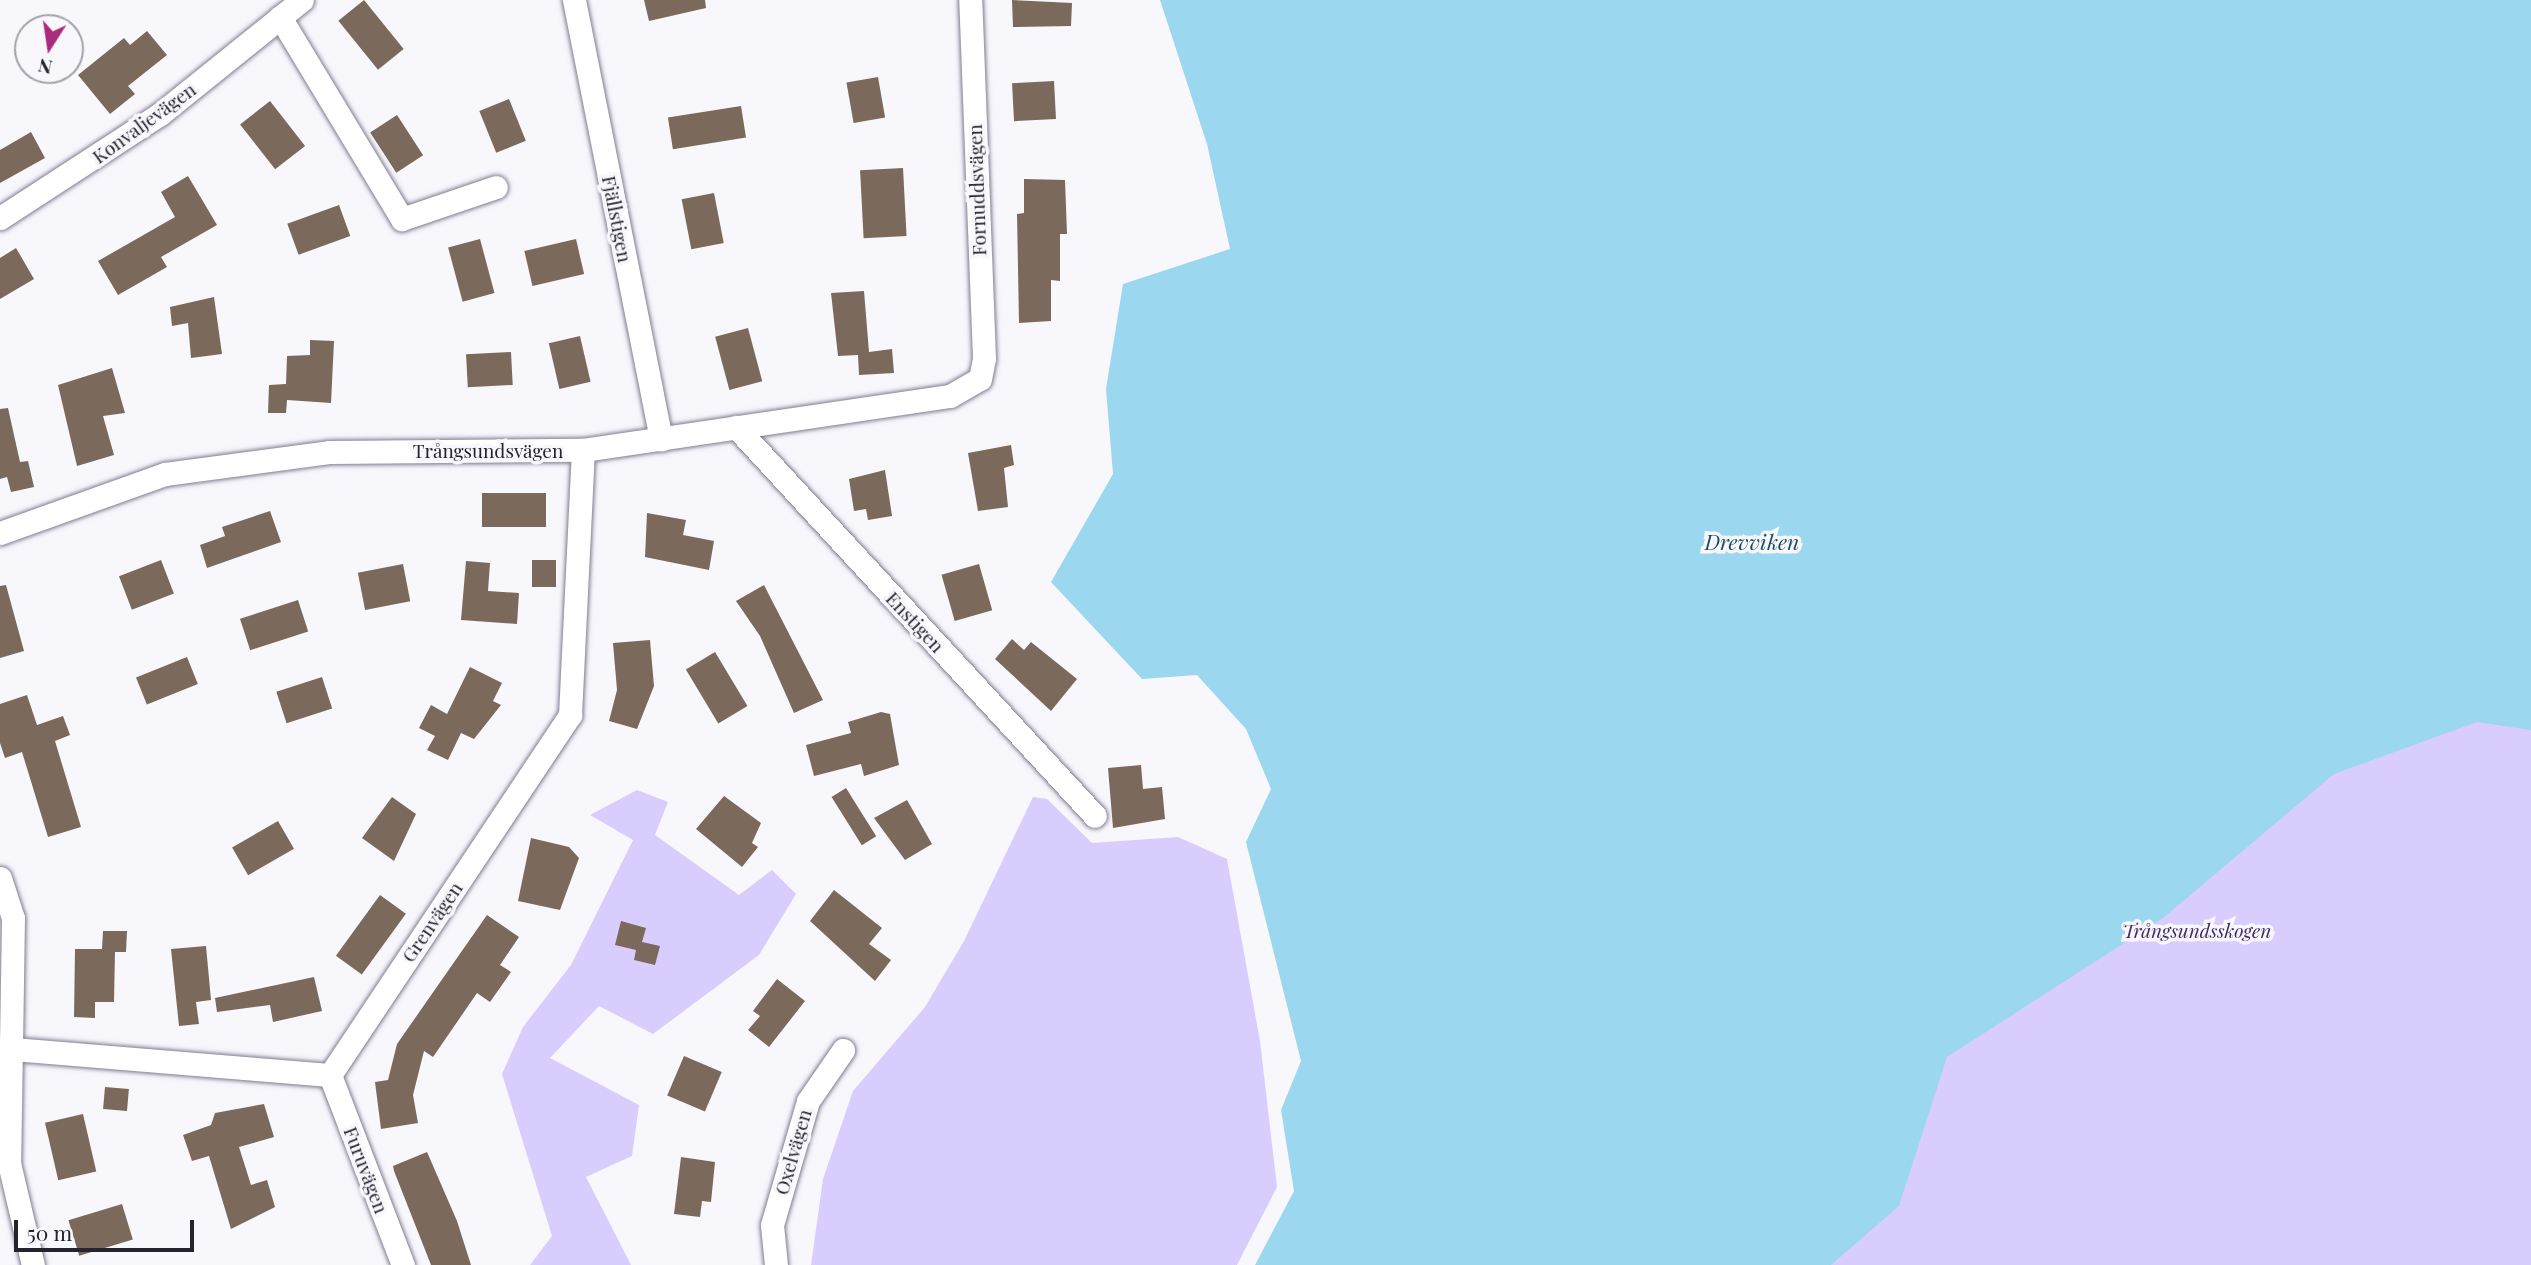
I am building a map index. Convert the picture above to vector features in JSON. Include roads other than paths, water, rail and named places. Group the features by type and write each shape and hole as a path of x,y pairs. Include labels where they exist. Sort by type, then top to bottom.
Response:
{"street":[{"name":"Konvaljevägen","path":"0,218 160,114 300,0"},
{"name":"Fjällstigen","path":"573,0 661,439"},
{"name":"Fornuddsvägen","path":"970,0 984,358 980,379"},
{"path":"280,17 402,219 496,187"},
{"name":"Trångsundsvägen","path":"0,533 165,474 329,452 583,450 950,396 980,379"},
{"name":"Enstigen","path":"736,427 1095,816"},
{"name":"Grenvägen","path":"330,1075 570,715 583,450"},
{"path":"0,878 13,918 4,1049 9,1163 33,1265"},
{"path":"4,1049 330,1075"},
{"name":"Oxelvägen","path":"776,1265 772,1225 808,1101 844,1050"},
{"name":"Furuvägen","path":"330,1075 403,1265"}],"water":[{"name":"Drevviken","path":"1160,0 2531,0 2531,730 2477,722 2334,774 2163,918 1947,1057 1899,1206 1831,1265 1255,1265 1294,1191 1281,1110 1301,1061 1246,842 1271,789 1246,729 1197,675 1142,679 1051,582 1113,474 1106,389 1123,284 1230,249 1207,144"}],"park label":[{"name":"Trångsundsskogen","path":"2197,931"}]}
